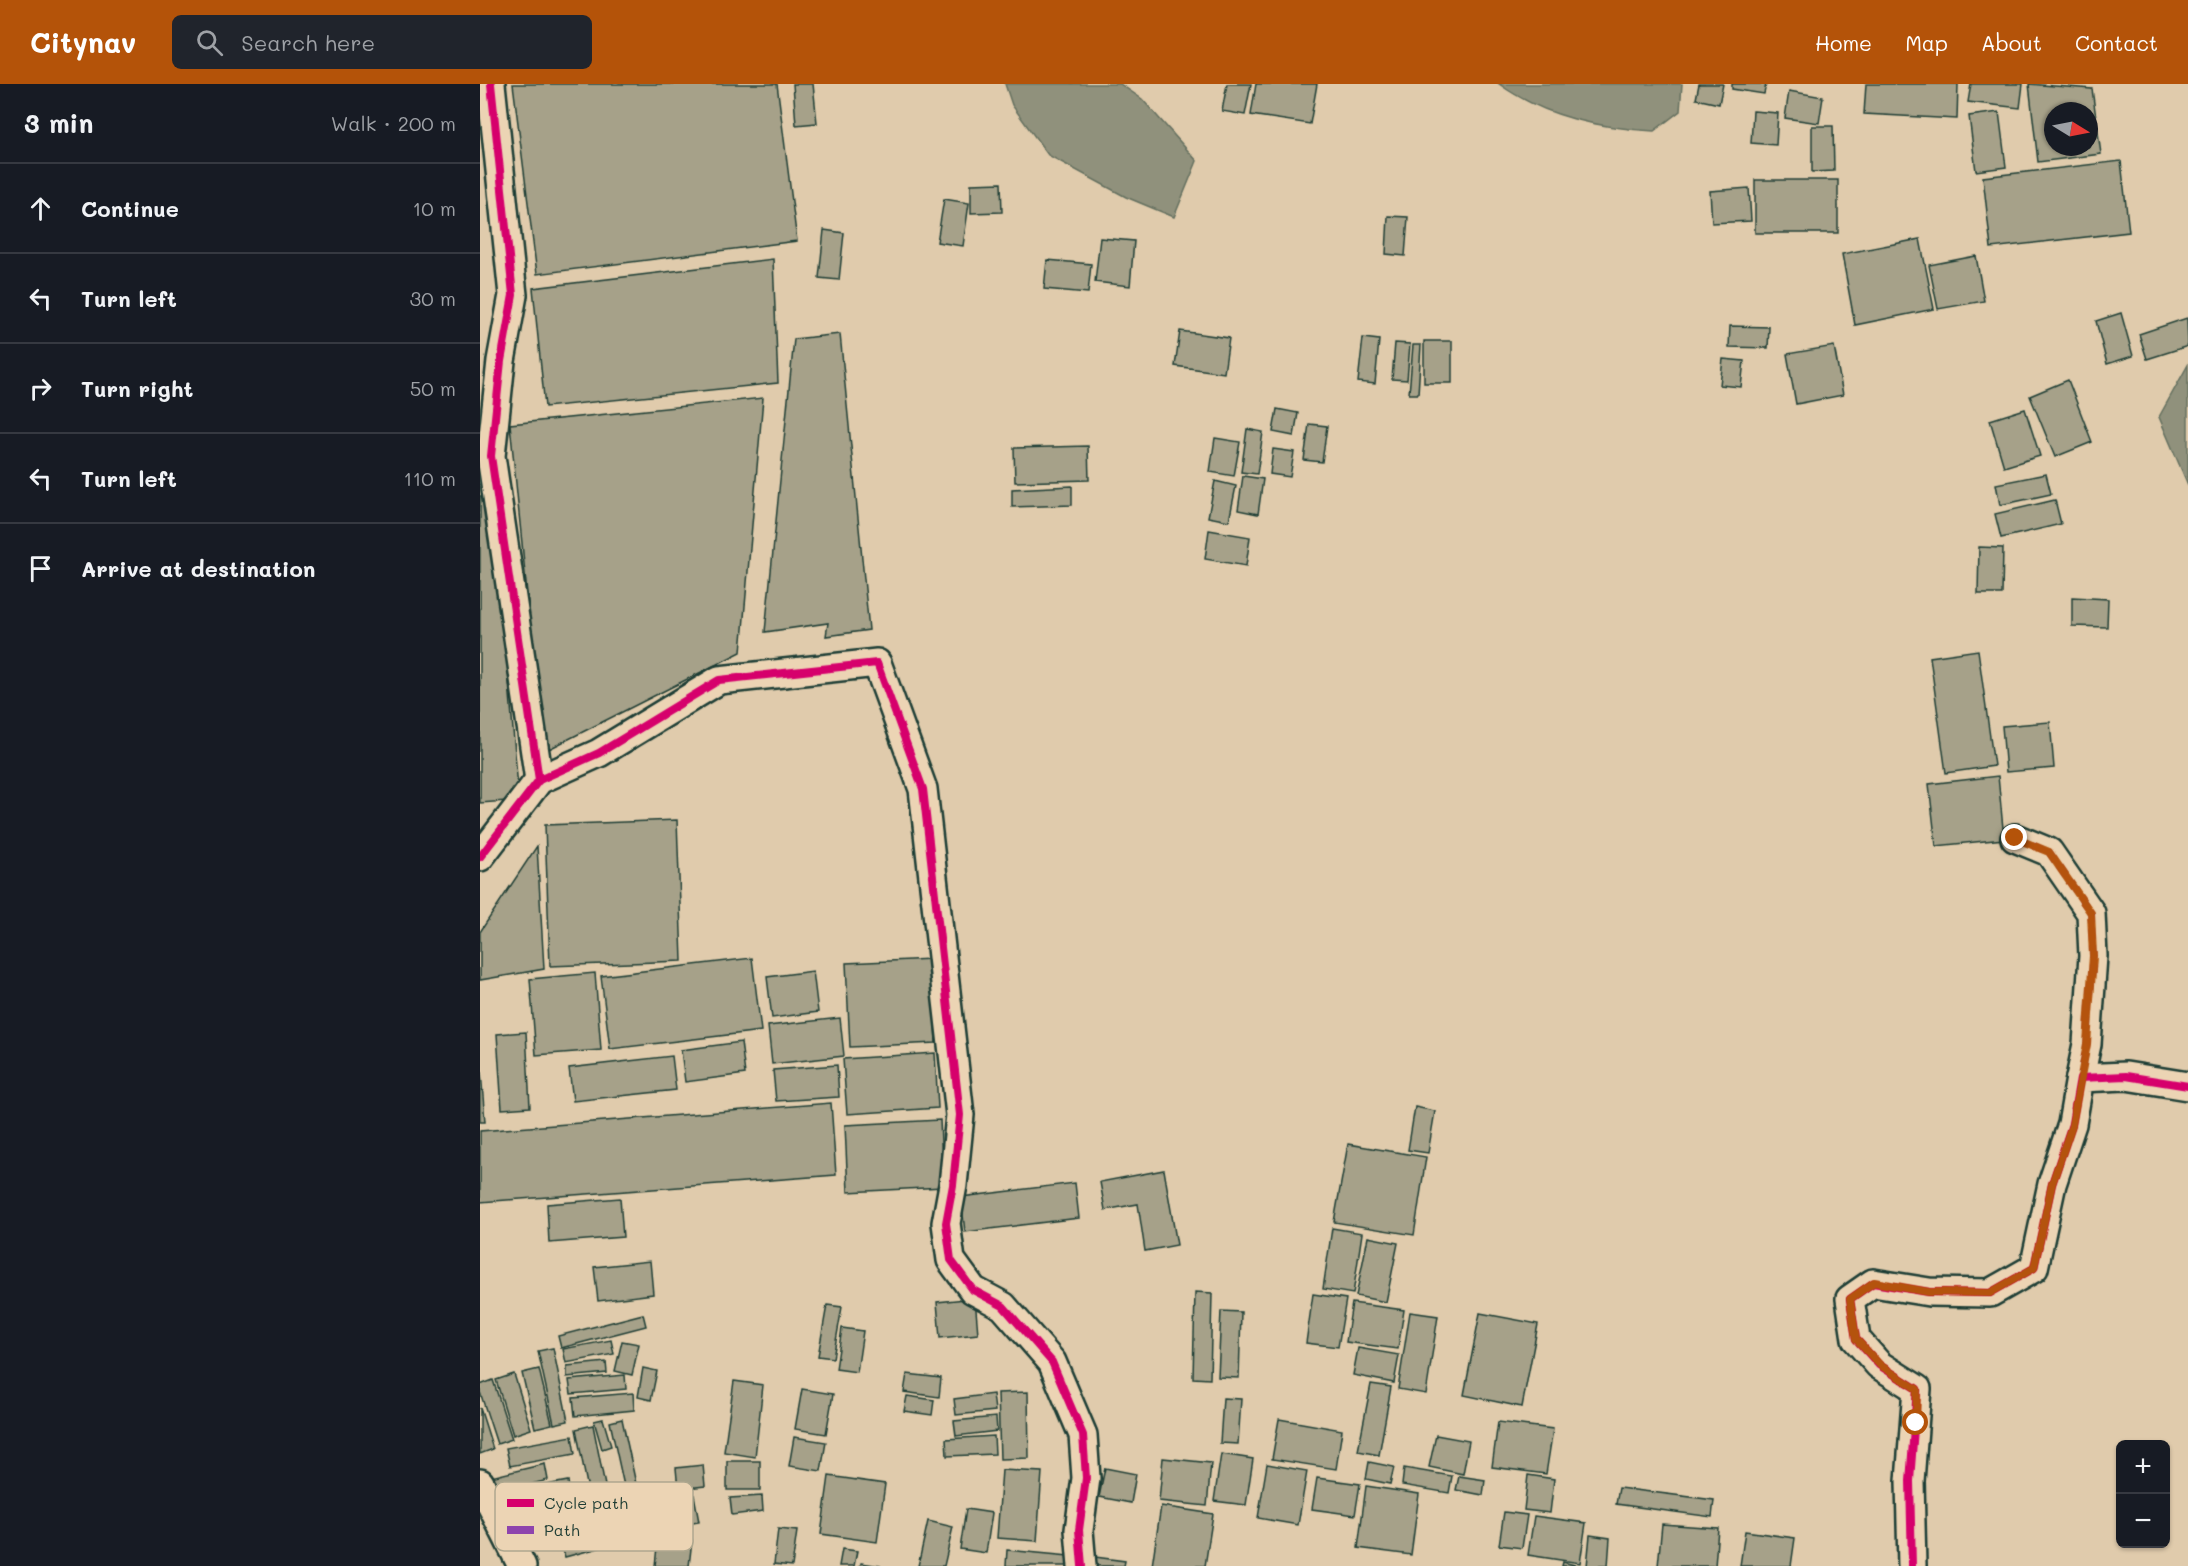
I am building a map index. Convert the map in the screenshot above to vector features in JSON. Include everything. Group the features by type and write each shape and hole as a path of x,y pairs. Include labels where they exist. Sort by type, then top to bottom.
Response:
{"street":[{"path":"491,84 513,295 501,361 491,456 539,780"},
{"path":"480,857 539,780 599,753 719,680 877,663 923,789 960,1114 953,1185 946,1223 951,1260 974,1290 1003,1306 1052,1362 1083,1435 1086,1478 1079,1530 1082,1566"},
{"path":"1912,1566 1910,1481 1917,1389 1880,1365 1856,1339 1850,1299 1874,1282 1929,1292 1990,1293 2034,1268 2052,1184 2072,1125 2087,1044 2093,956 2091,913 2049,852 2015,838"},
{"path":"2080,1078 2126,1076 2188,1086"},
{"path":"480,1483 495,1513"},
{"path":"514,1551 522,1566"}],"shaded area":[{"path":"1005,84 1120,84 1142,99 1197,161 1174,217 1126,197 1048,155 1012,105"},
{"path":"1499,84 1682,84 1680,111 1654,131 1613,127 1554,113"},
{"path":"2188,365 2188,485 2159,417"}],"building":[{"path":"513,84 777,84 797,241 537,274"},
{"path":"793,84 813,84 817,123 796,125"},
{"path":"1227,84 1251,84 1245,115 1222,111"},
{"path":"1256,84 1317,84 1310,124 1251,115"},
{"path":"1699,84 1723,84 1719,104 1696,99"},
{"path":"1732,84 1766,84 1764,94 1732,89"},
{"path":"1866,84 1958,84 1957,119 1864,114"},
{"path":"1971,84 2023,84 2020,108 1968,102"},
{"path":"2029,84 2092,89 2094,102 2044,102 2044,156 2085,156 2038,162"},
{"path":"1789,91 1823,97 1819,123 1785,118"},
{"path":"1753,111 1778,113 1776,145 1751,143"},
{"path":"1999,112 2006,167 1976,171 1969,116"},
{"path":"1812,126 1833,126 1834,171 1812,172"},
{"path":"2098,132 2101,154 2098,154"},
{"path":"2121,161 2129,232 1991,248 1983,177"},
{"path":"1755,180 1838,180 1838,233 1755,233"},
{"path":"1001,183 1002,212 971,213 971,184"},
{"path":"1749,188 1751,221 1712,223 1710,191"},
{"path":"944,199 969,203 963,246 937,242"},
{"path":"1388,216 1408,217 1405,256 1386,254"},
{"path":"824,230 844,233 839,280 819,278"},
{"path":"1100,238 1134,241 1130,286 1095,282"},
{"path":"1920,239 1934,309 1855,325 1842,254"},
{"path":"1976,256 1984,301 1938,309 1929,265"},
{"path":"773,259 778,383 545,407 533,288"},
{"path":"1047,260 1091,264 1088,293 1044,289"},
{"path":"2121,313 2133,356 2107,364 2096,321"},
{"path":"2187,318 2188,346 2147,359 2139,334"},
{"path":"1730,326 1769,327 1768,348 1729,347"},
{"path":"1180,331 1229,338 1224,373 1175,366"},
{"path":"840,334 869,630 826,636 828,623 765,632 794,339"},
{"path":"1363,338 1379,340 1375,384 1358,382"},
{"path":"1424,341 1452,341 1452,383 1424,383"},
{"path":"1395,343 1410,344 1407,380 1392,379"},
{"path":"1413,345 1421,345 1418,394 1409,394"},
{"path":"1834,346 1843,395 1796,404 1787,354"},
{"path":"1723,359 1744,361 1741,387 1720,385"},
{"path":"2068,380 2092,442 2055,457 2030,396"},
{"path":"763,398 741,652 543,752 510,424"},
{"path":"1277,409 1298,413 1294,436 1273,432"},
{"path":"2025,409 2040,456 2004,467 1990,420"},
{"path":"1309,424 1327,426 1322,462 1304,460"},
{"path":"1247,429 1263,432 1257,474 1241,472"},
{"path":"1215,438 1240,442 1234,476 1210,472"},
{"path":"1088,446 1089,480 1015,482 1014,448"},
{"path":"1273,449 1294,452 1290,477 1270,474"},
{"path":"2046,474 2051,494 2000,505 1996,484"},
{"path":"1243,476 1263,479 1258,514 1238,510"},
{"path":"1215,481 1236,486 1229,521 1208,517"},
{"path":"1072,486 1072,505 1012,507 1012,489"},
{"path":"493,495 519,800 480,803 480,496"},
{"path":"2055,500 2061,524 2001,538 1995,514"},
{"path":"1209,530 1250,537 1246,566 1205,559"},
{"path":"1979,547 2003,548 2002,594 1978,594"},
{"path":"2072,597 2108,599 2107,627 2072,626"},
{"path":"1978,650 1994,766 1946,773 1930,657"},
{"path":"2050,722 2054,768 2006,772 2002,726"},
{"path":"1998,776 2004,839 1936,846 1929,784"},
{"path":"677,820 682,961 550,966 545,825"},
{"path":"537,846 544,969 480,980 480,932"},
{"path":"752,958 761,1031 610,1049 601,976"},
{"path":"932,959 936,1043 850,1047 846,963"},
{"path":"813,971 818,1012 772,1018 767,977"},
{"path":"595,973 601,1050 536,1055 530,979"},
{"path":"840,1018 844,1056 772,1064 768,1026"},
{"path":"526,1032 530,1107 502,1109 497,1034"},
{"path":"741,1042 745,1074 685,1082 681,1050"},
{"path":"935,1053 938,1108 847,1114 843,1059"},
{"path":"672,1056 676,1090 573,1101 569,1068"},
{"path":"480,1058 485,1122 480,1122"},
{"path":"837,1065 839,1097 776,1101 773,1070"},
{"path":"831,1103 836,1175 480,1202 480,1131"},
{"path":"1415,1107 1435,1111 1428,1153 1408,1150"},
{"path":"940,1120 943,1187 848,1192 845,1125"},
{"path":"1348,1144 1426,1157 1414,1235 1334,1222"},
{"path":"1164,1170 1177,1245 1145,1251 1138,1204 1105,1210 1100,1182"},
{"path":"1075,1183 1079,1218 965,1232 961,1197"},
{"path":"620,1198 623,1237 549,1243 547,1204"},
{"path":"1332,1228 1362,1233 1353,1294 1323,1289"},
{"path":"1368,1237 1398,1243 1386,1302 1356,1296"},
{"path":"650,1261 653,1294 598,1301 594,1267"},
{"path":"1195,1292 1212,1293 1210,1379 1193,1378"},
{"path":"1313,1294 1346,1299 1338,1347 1306,1343"},
{"path":"975,1298 978,1334 940,1338 937,1302"},
{"path":"1352,1303 1404,1310 1398,1349 1346,1342"},
{"path":"827,1305 842,1307 833,1358 818,1356"},
{"path":"1221,1311 1241,1312 1239,1378 1218,1377"},
{"path":"1410,1312 1438,1316 1426,1394 1398,1389"},
{"path":"1480,1313 1538,1324 1522,1407 1464,1395"},
{"path":"643,1314 646,1326 561,1348 558,1336"},
{"path":"842,1328 863,1331 857,1372 836,1369"},
{"path":"611,1340 614,1354 566,1363 563,1349"},
{"path":"622,1341 639,1344 632,1375 615,1371"},
{"path":"553,1348 568,1421 554,1424 538,1351"},
{"path":"1358,1348 1399,1355 1394,1383 1353,1375"},
{"path":"606,1362 607,1373 567,1377 567,1366"},
{"path":"643,1368 657,1371 651,1400 638,1397"},
{"path":"539,1369 552,1424 535,1428 522,1373"},
{"path":"514,1374 531,1429 513,1435 496,1380"},
{"path":"907,1374 941,1378 939,1397 904,1392"},
{"path":"625,1375 626,1389 571,1394 569,1380"},
{"path":"493,1380 512,1439 497,1444 480,1392 480,1385"},
{"path":"734,1381 763,1385 755,1457 724,1452"},
{"path":"1371,1384 1391,1387 1379,1455 1358,1451"},
{"path":"802,1389 833,1394 826,1434 795,1429"},
{"path":"1028,1392 1029,1458 1000,1459 998,1393"},
{"path":"633,1393 634,1410 575,1416 573,1398"},
{"path":"993,1394 995,1411 956,1415 954,1399"},
{"path":"907,1396 934,1400 932,1415 904,1411"},
{"path":"1223,1398 1241,1399 1238,1444 1220,1443"},
{"path":"480,1408 493,1449 480,1454"},
{"path":"996,1417 997,1431 956,1436 954,1421"},
{"path":"603,1419 611,1446 602,1449 594,1421"},
{"path":"622,1419 636,1482 623,1482 610,1422"},
{"path":"1279,1419 1342,1430 1336,1469 1272,1459"},
{"path":"1498,1422 1553,1429 1546,1474 1492,1467"},
{"path":"593,1425 604,1482 586,1482 576,1429"},
{"path":"1436,1435 1469,1441 1463,1474 1429,1467"},
{"path":"572,1436 575,1454 510,1466 506,1448"},
{"path":"994,1436 995,1454 947,1456 946,1439"},
{"path":"794,1437 826,1442 821,1471 789,1466"},
{"path":"1221,1454 1253,1459 1246,1505 1214,1501"},
{"path":"1163,1458 1211,1463 1207,1506 1159,1501"},
{"path":"727,1461 760,1461 760,1490 727,1490"},
{"path":"1369,1462 1394,1467 1390,1484 1366,1479"},
{"path":"545,1464 548,1480 495,1482 495,1493 491,1477"},
{"path":"1267,1464 1307,1471 1298,1525 1258,1518"},
{"path":"703,1465 705,1486 693,1487 693,1482 677,1482 676,1468"},
{"path":"1105,1468 1136,1474 1131,1503 1099,1497"},
{"path":"1404,1468 1452,1476 1449,1493 1402,1485"},
{"path":"1002,1470 1042,1472 1037,1541 997,1538"},
{"path":"1528,1475 1554,1479 1550,1513 1524,1510"},
{"path":"829,1476 885,1484 877,1542 821,1534"},
{"path":"1459,1476 1485,1480 1483,1495 1456,1490"},
{"path":"1317,1478 1360,1484 1355,1515 1312,1509"},
{"path":"1366,1486 1419,1494 1411,1555 1358,1548"},
{"path":"1619,1488 1714,1500 1712,1517 1616,1504"},
{"path":"693,1495 699,1522 693,1523"},
{"path":"762,1496 763,1511 732,1515 730,1498"},
{"path":"1161,1506 1213,1514 1205,1566 1152,1566"},
{"path":"966,1509 992,1513 986,1553 960,1549"},
{"path":"1504,1512 1527,1515 1522,1548 1499,1545"},
{"path":"1534,1516 1586,1523 1580,1563 1528,1555"},
{"path":"928,1521 953,1527 944,1566 918,1566"},
{"path":"1662,1524 1718,1528 1715,1566 1658,1566"},
{"path":"778,1529 797,1531 792,1566 774,1564"},
{"path":"1745,1531 1795,1538 1791,1566 1740,1566"},
{"path":"1590,1535 1610,1538 1608,1566 1587,1566"},
{"path":"842,1549 857,1551 854,1566 839,1566"},
{"path":"1007,1550 1069,1556 1068,1566 1006,1566"},
{"path":"563,1551 588,1551 565,1557"},
{"path":"657,1551 691,1551 689,1566 655,1566"},
{"path":"1095,1557 1125,1561 1124,1566 1094,1566"},
{"path":"1563,1562 1575,1565 1575,1566 1562,1566"},
{"path":"861,1563 881,1566 860,1566"}],"marked path":[{"path":"2015,838 2049,852 2091,913 2093,956 2087,1044 2080,1078"}],"cycle path":[{"path":"491,84 513,295 501,361 491,456 539,780"},
{"path":"480,857 539,780 599,753 719,680 877,663 923,789 960,1115 953,1185 946,1223 951,1260 973,1290 1003,1306 1052,1362 1083,1435 1086,1478 1079,1530 1082,1566"},
{"path":"1912,1566 1910,1481 1917,1389 1879,1365 1856,1339 1850,1299 1873,1283 1929,1292 1990,1293 2034,1268 2052,1184 2072,1124 2080,1078 2126,1076 2188,1086"}],"route":[{"path":"1916,1423 1917,1389 1880,1365 1856,1339 1850,1299 1874,1282 1929,1292 1990,1293 2034,1268 2052,1184 2072,1125 2087,1044 2093,956 2091,913 2049,852 2015,838"}]}
